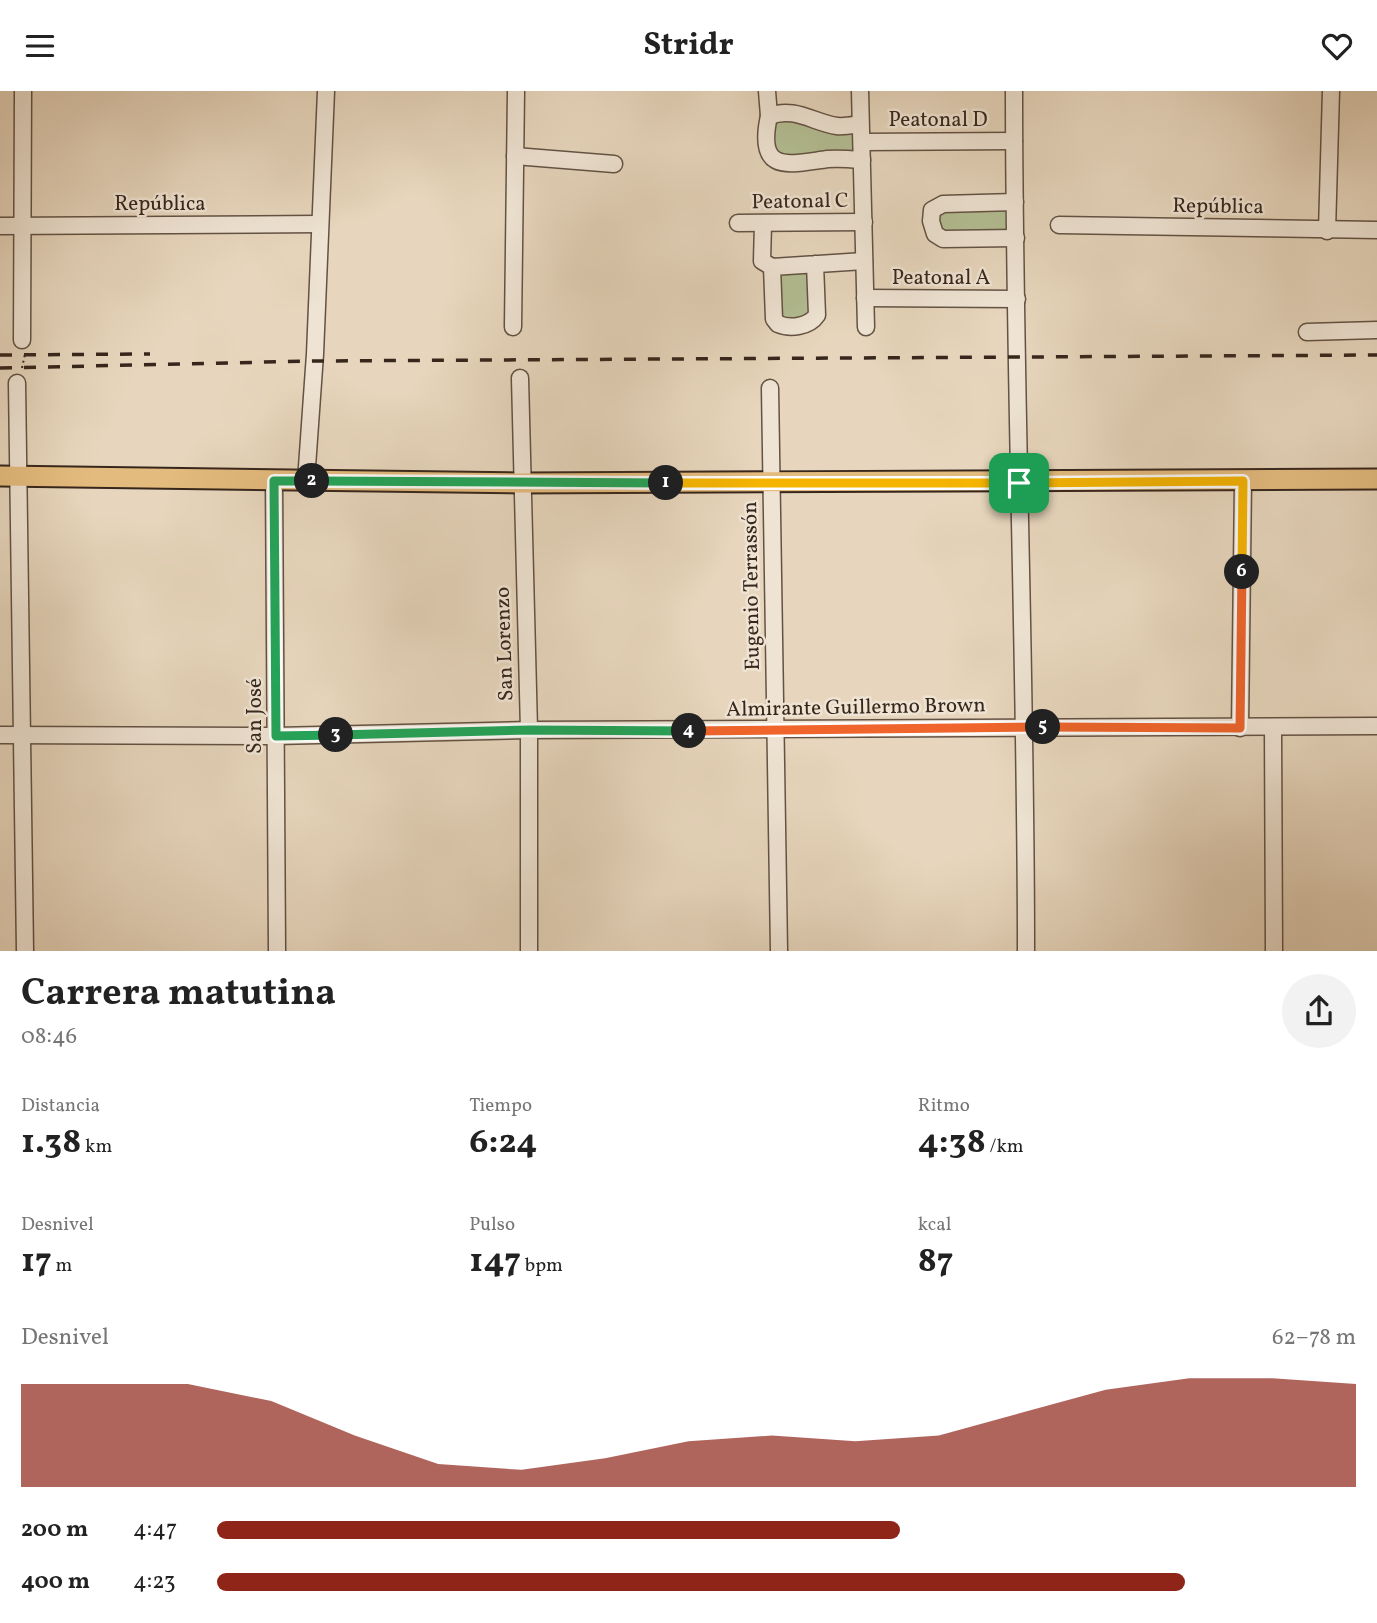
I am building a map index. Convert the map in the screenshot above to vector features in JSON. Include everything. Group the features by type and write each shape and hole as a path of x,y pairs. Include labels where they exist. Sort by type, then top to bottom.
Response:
{"main road":[{"path":"8,476 521,484 1377,479"}],"street":[{"path":"22,340 23,91"},
{"path":"306,481 315,354 326,91"},
{"path":"513,327 516,91"},
{"path":"767,91 770,152 774,160 803,165 824,160 862,160"},
{"path":"860,91 866,327"},
{"path":"1014,91 1019,483 1026,726 1026,951"},
{"path":"1327,231 1331,91"},
{"path":"769,116 796,114 813,116 836,126 860,124"},
{"name":"Peatonal D","path":"862,142 1014,141"},
{"path":"515,156 614,164"},
{"path":"1015,202 943,204 932,210 931,221 932,230 943,239 1016,238"},
{"name":"Peatonal C","path":"738,223 864,222"},
{"name":"República","path":"0,226 320,224"},
{"path":"763,224 762,261 772,267 864,261"},
{"name":"República","path":"1059,225 1377,230"},
{"path":"772,267 774,319 784,326 793,327 813,320 817,315 815,264"},
{"name":"Peatonal A","path":"864,298 1017,299"},
{"path":"1307,332 1377,330"},
{"name":"San Lorenzo","path":"520,378 529,730 528,951"},
{"path":"17,383 8,476 23,734 25,951"},
{"name":"Eugenio Terrassón","path":"770,388 779,951"},
{"name":"San José","path":"274,481 277,951"},
{"path":"1240,728 1243,481"},
{"name":"Almirante Guillermo Brown","path":"0,735 276,736 529,730 775,731 1026,726 1377,726"},
{"path":"1273,728 1273,951"}],"green space":[{"path":"782,119 854,130 853,153 781,157 773,145 774,125"},
{"path":"1009,206 1009,232 946,233 937,228 938,215 944,209"},
{"path":"809,269 812,311 806,320 782,318 777,271"}],"railway":[{"path":"0,355 150,354"},
{"path":"0,368 314,361 1377,355"}],"route":[{"path":"274,481 521,484 1019,483 1243,481 1240,728 1026,726 775,731 529,730 276,736 274,481"}]}
